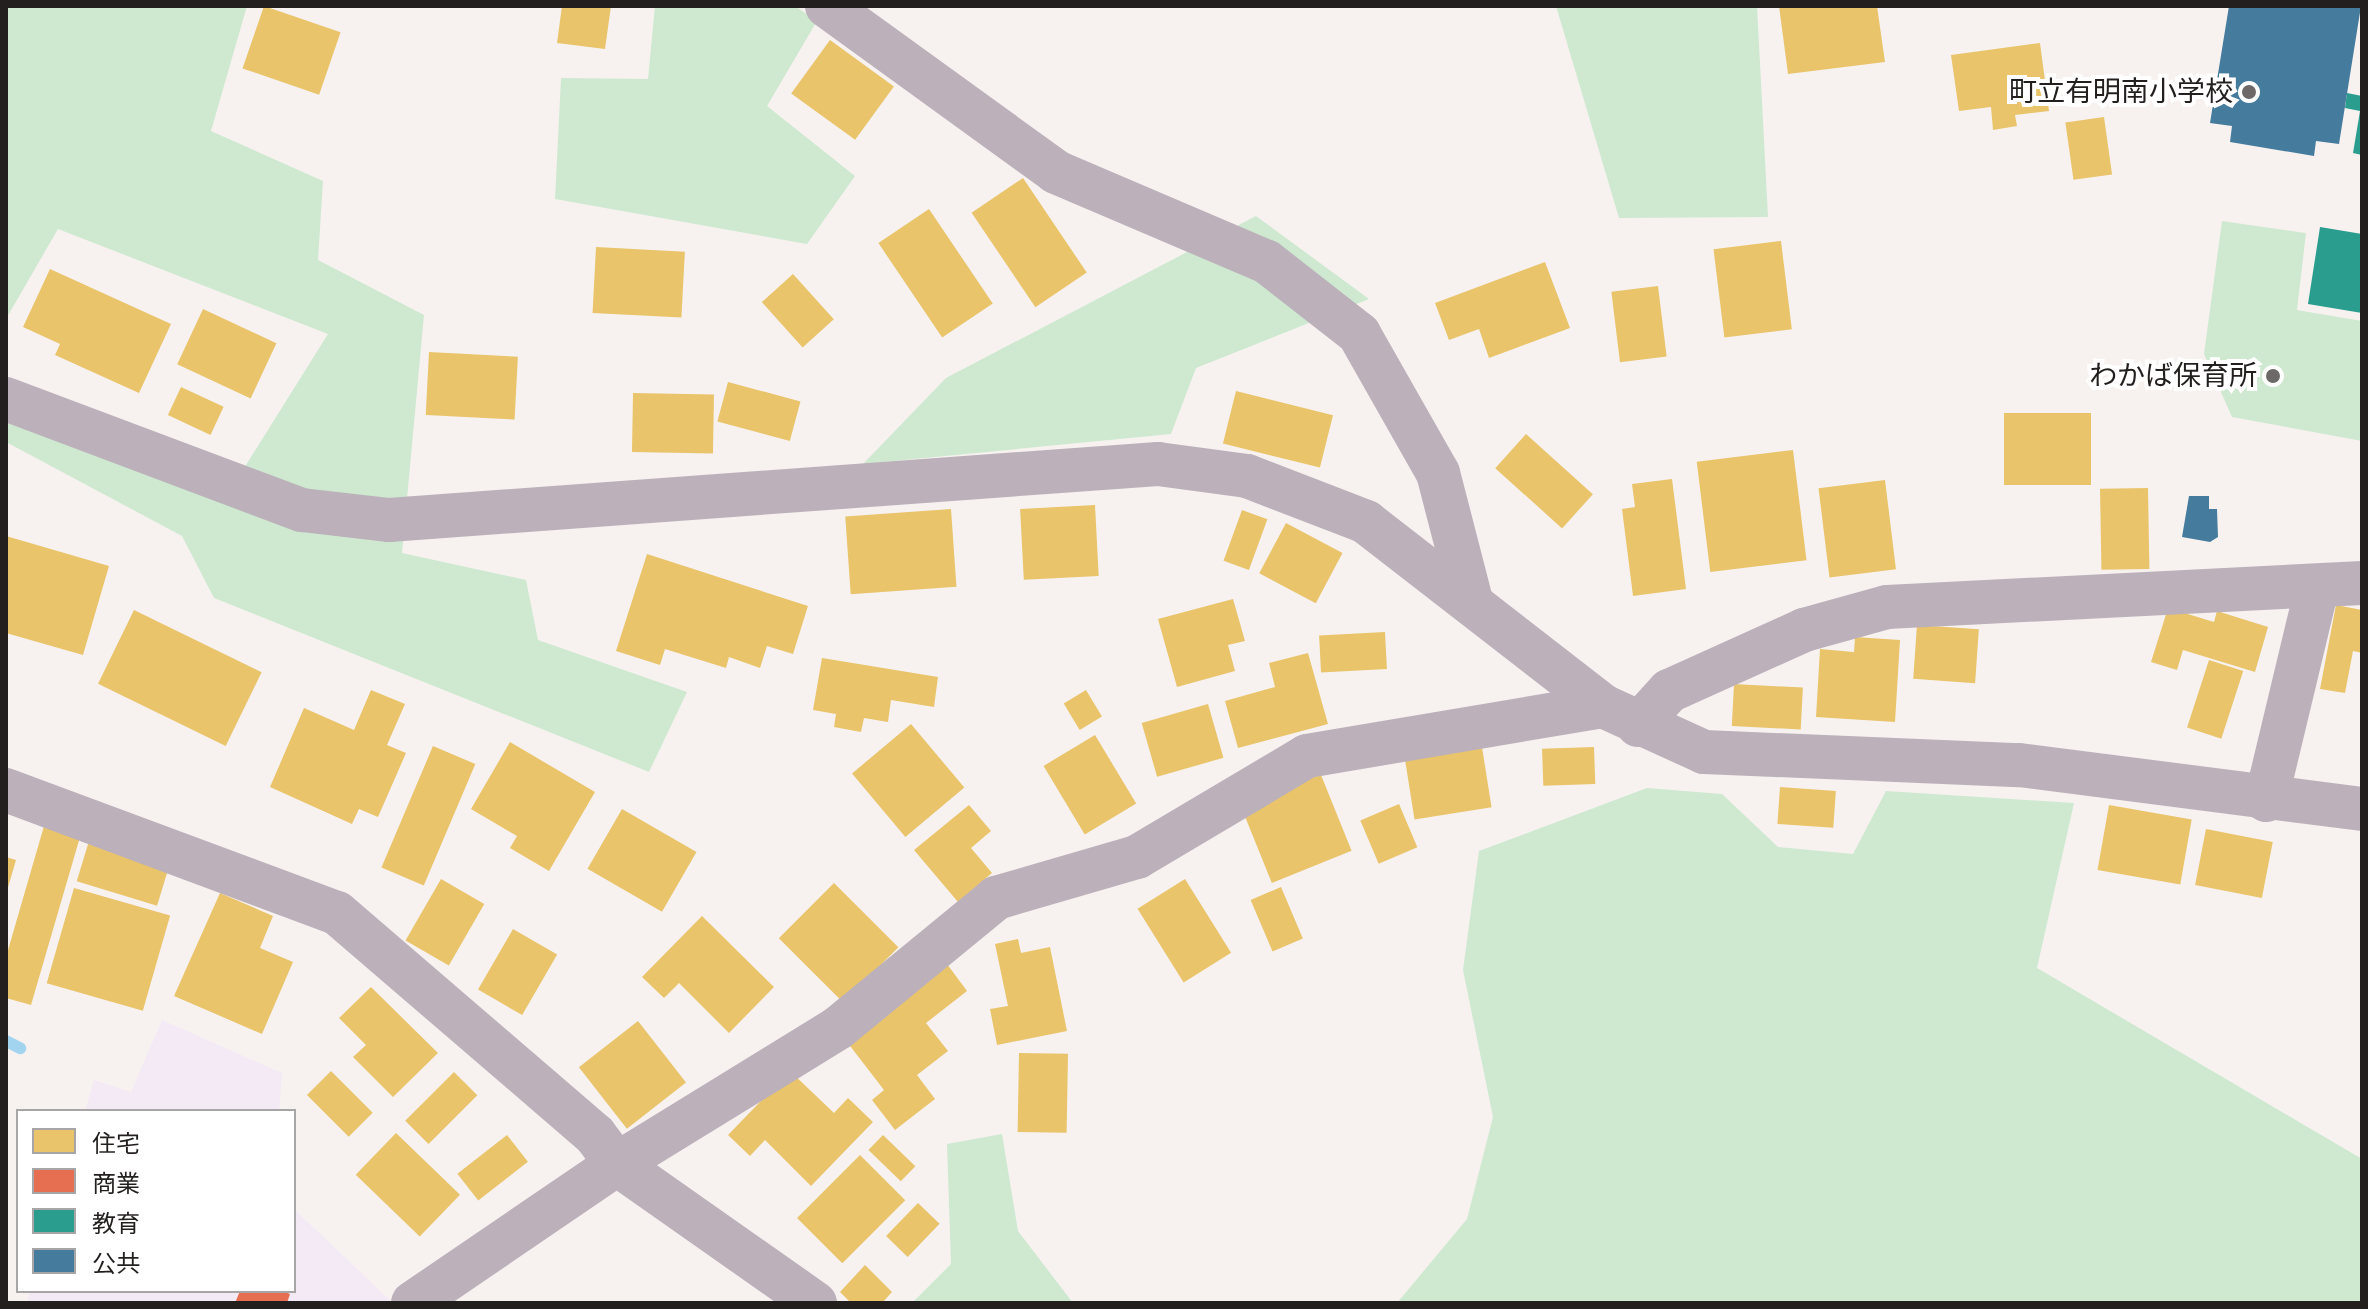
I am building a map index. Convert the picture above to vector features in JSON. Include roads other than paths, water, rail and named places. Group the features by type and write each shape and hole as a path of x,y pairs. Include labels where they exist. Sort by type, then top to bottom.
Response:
{"street":[{"path":"827,6 1056,172 1267,262 1359,334 1438,473 1470,597"},
{"path":"6,399 302,510 389,520 1158,464 1233,474 1366,522 1470,597 1620,715 1704,752 2019,765 2266,800 2362,809"},
{"path":"413,1303 617,1164 838,1028 996,898 1137,857 1307,756 1620,715 1804,630 1887,607 1994,597 2317,588 2362,583"},
{"path":"2266,800 2317,588"},
{"path":"6,790 337,913 595,1135 617,1164 815,1303"}],"waterway":[{"path":"6,1041 20,1048"}],"place":[{"name":"町立有明南小学校","path":"2249,92"},
{"name":"わかば保育所","path":"2273,376"}]}
